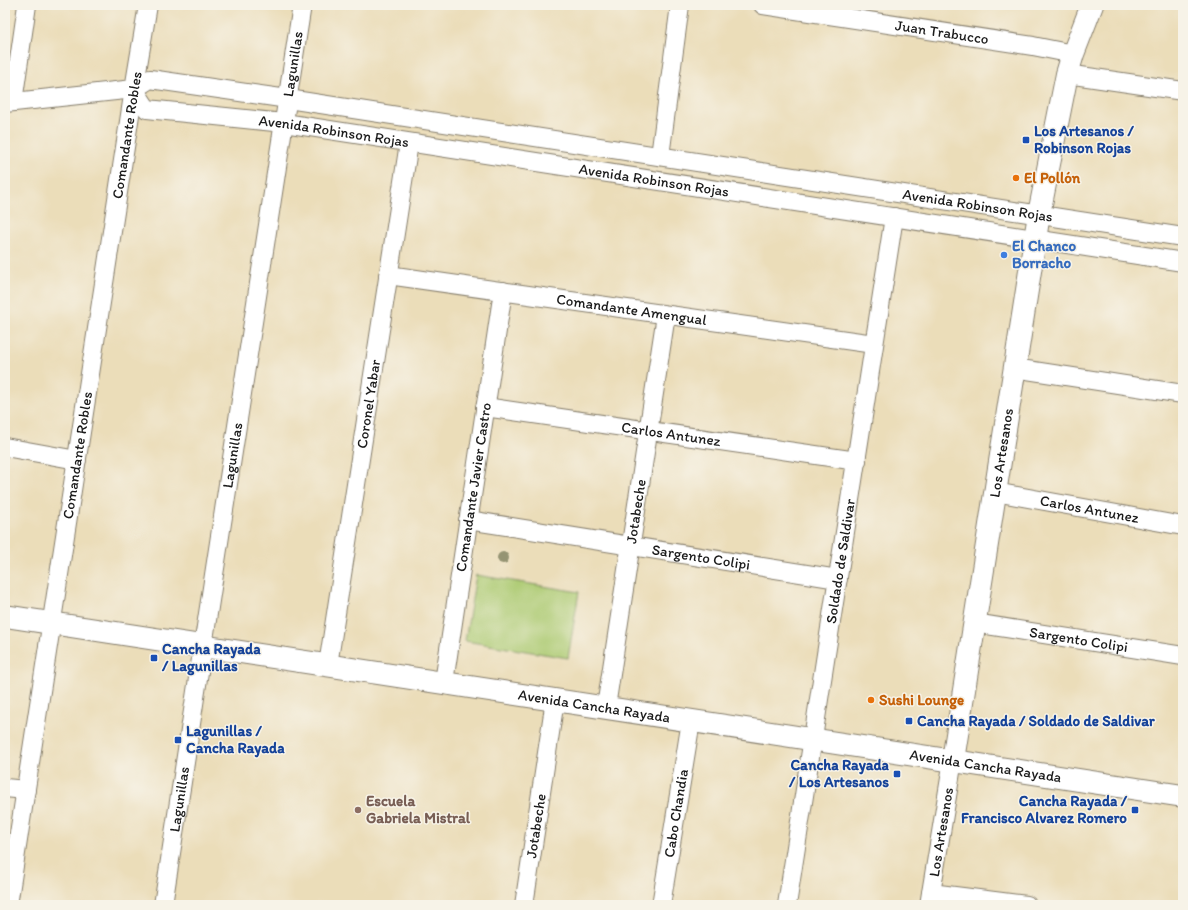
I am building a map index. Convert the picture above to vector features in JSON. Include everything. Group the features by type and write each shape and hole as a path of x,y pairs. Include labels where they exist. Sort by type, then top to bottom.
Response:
{"street":[{"path":"9,102 27,5"},
{"name":"Comandante Robles","path":"8,905 148,5"},
{"name":"Lagunillas","path":"163,905 302,5"},
{"path":"660,156 680,5"},
{"name":"Juan Trabucco","path":"763,5 1033,46 1070,64 1183,91"},
{"name":"Los Artesanos","path":"930,899 1039,214 1070,64 1092,5"},
{"name":"Avenida Robinson Rojas","path":"9,102 134,89 150,79 1183,237"},
{"name":"Avenida Robinson Rojas","path":"134,89 147,109 284,123 1183,262"},
{"name":"Coronel Yabar","path":"328,665 409,143"},
{"name":"Soldado de Saldivar","path":"787,905 894,218"},
{"name":"Comandante Amengual","path":"388,276 874,344"},
{"name":"Comandante Javier Castro","path":"444,682 503,291"},
{"name":"Jotabeche","path":"606,708 666,314"},
{"path":"1014,368 1183,394"},
{"name":"Carlos Antunez","path":"485,407 857,461"},
{"path":"5,446 77,460"},
{"name":"Carlos Antunez","path":"995,492 1183,526"},
{"name":"Sargento Colipi","path":"468,520 838,579"},
{"name":"Avenida Cancha Rayada","path":"5,616 1183,796"},
{"name":"Sargento Colipi","path":"974,623 1183,656"},
{"name":"Jotabeche","path":"524,905 555,700"},
{"name":"Cabo Chandia","path":"661,905 690,721"},
{"path":"5,788 26,790"},
{"path":"930,899 1027,905"}],"green space":[{"path":"476,575 579,592 568,658 465,641"}],"place":[{"name":"Los Artesanos / Robinson Rojas","path":"1026,140"},
{"name":"El Pollón","path":"1016,178"},
{"name":"El Chanco Borracho","path":"1004,255"},
{"name":"Cancha Rayada / Lagunillas","path":"154,658"},
{"name":"Sushi Lounge","path":"871,700"},
{"name":"Cancha Rayada / Soldado de Saldivar","path":"909,721"},
{"name":"Lagunillas / Cancha Rayada","path":"178,740"},
{"name":"Cancha Rayada / Los Artesanos","path":"897,774"},
{"name":"Escuela Gabriela Mistral","path":"358,810"},
{"name":"Cancha Rayada / Francisco Alvarez Romero","path":"1135,810"}]}
